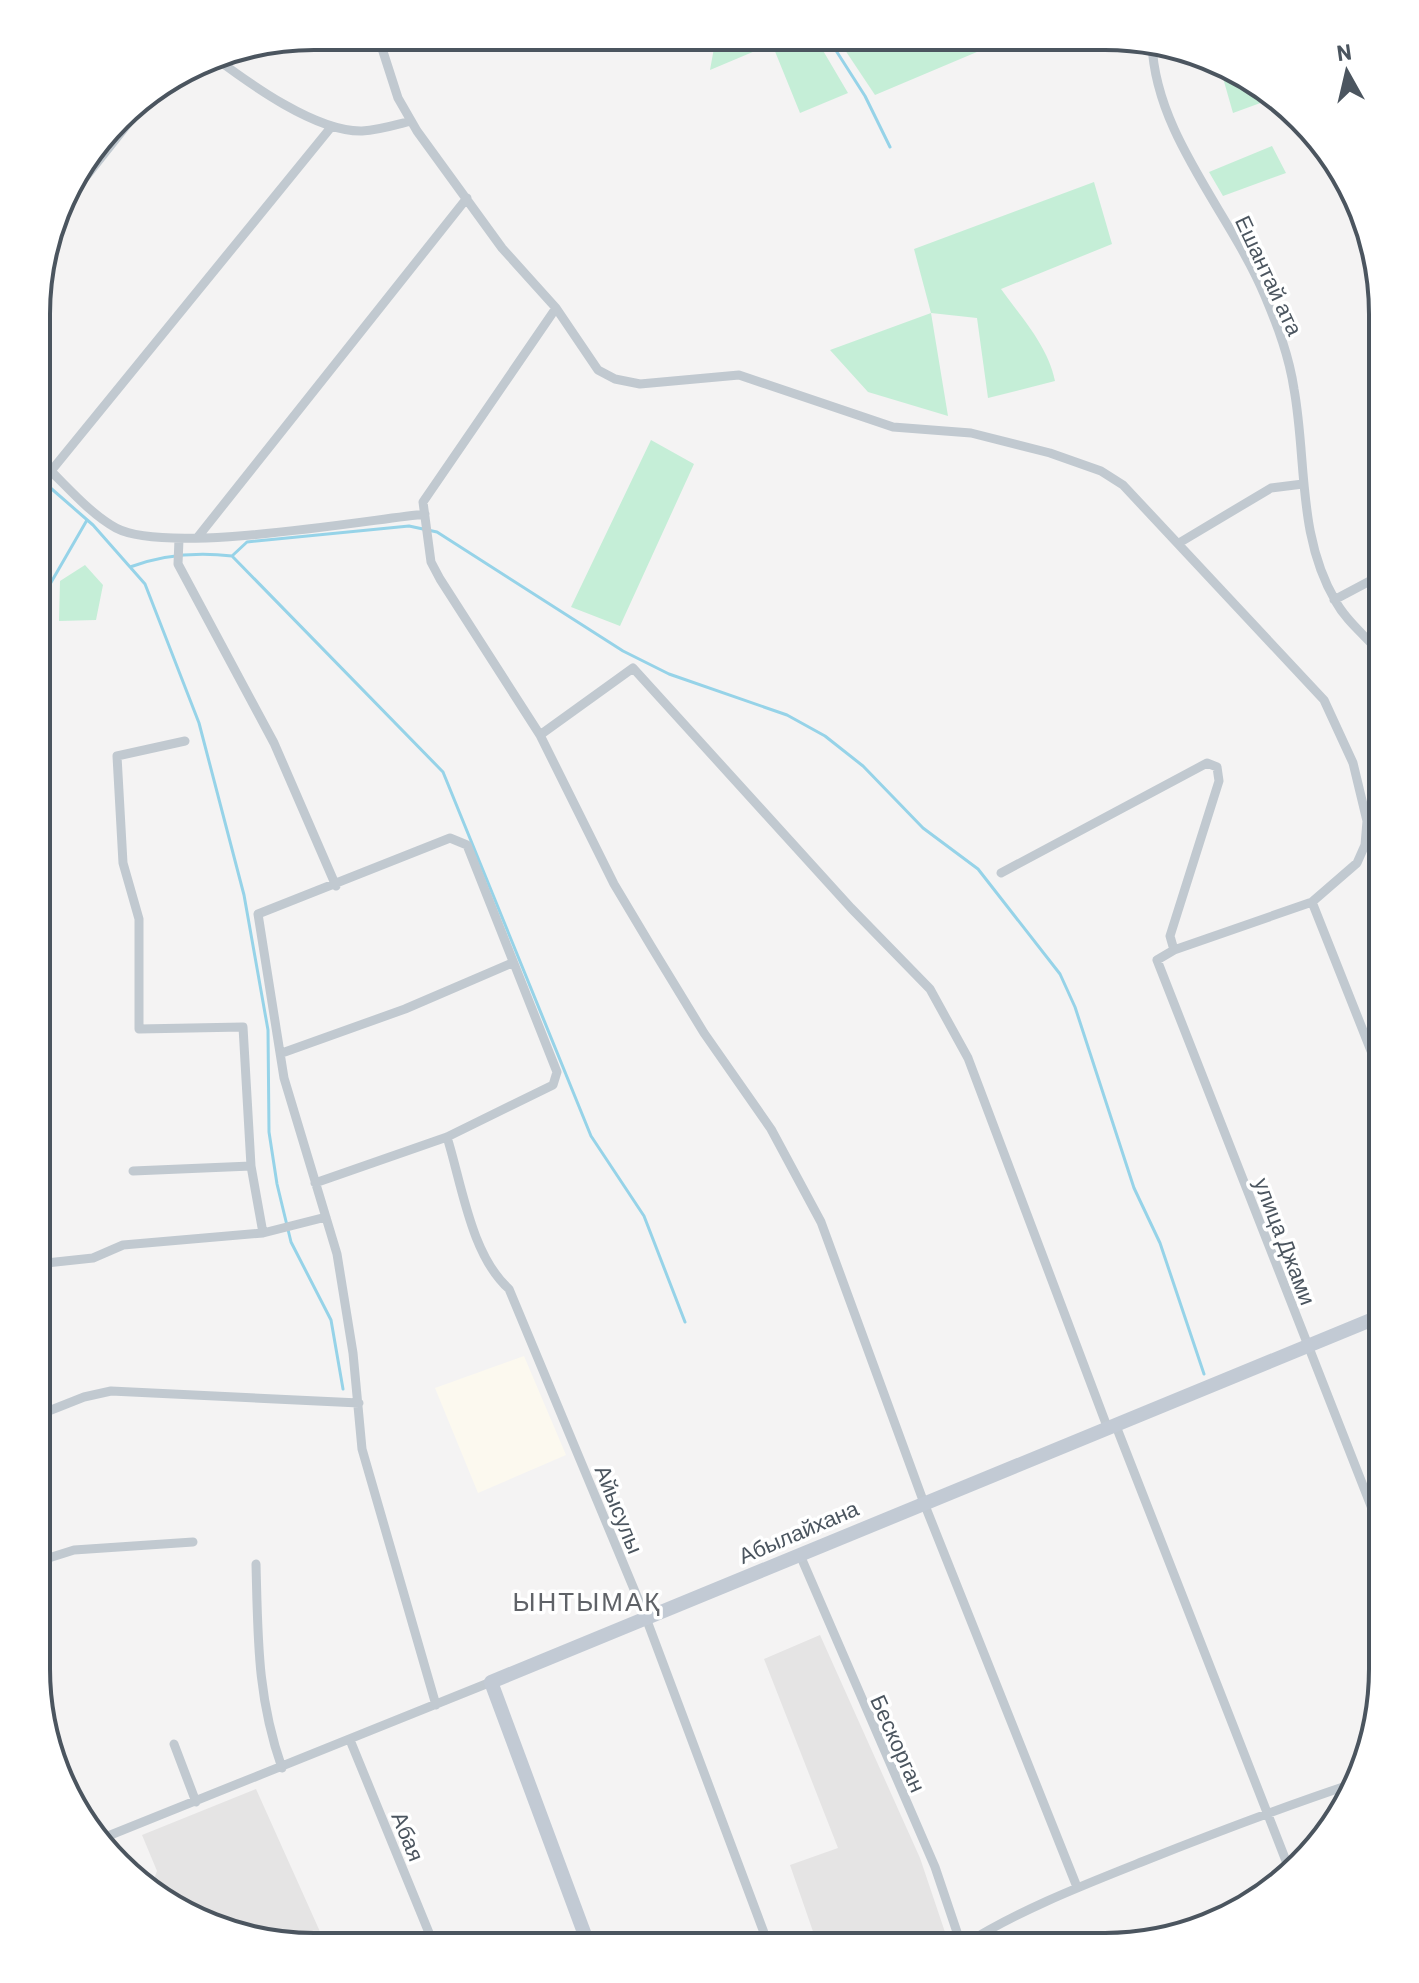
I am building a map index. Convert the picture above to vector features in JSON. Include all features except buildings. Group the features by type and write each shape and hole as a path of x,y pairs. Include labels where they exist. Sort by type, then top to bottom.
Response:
{"main road":[{"name":"Абылайхана","path":"491,1682 1368,1321"},
{"path":"491,1682 584,1933"}],"street":[{"path":"383,51 398,98 411,121 502,248 556,308 598,370 615,379 640,384 739,375 893,427 971,433 1050,453 1101,471 1123,485 1324,700 1353,763 1367,821 1365,845 1357,863 1312,902 1174,950 1170,936 1219,781 1217,767 1207,763 1001,873"},
{"name":"Ешантай ата","path":"1153,55 1164,102 1263,292 1286,349 1295,391 1311,536 1334,600 1351,625 1369,643"},
{"path":"227,65 273,97 332,126 361,131 411,121"},
{"path":"332,126 51,471 102,519 135,535 197,538 425,514"},
{"path":"197,538 467,198"},
{"path":"556,308 423,502 431,562 540,735 636,921 799,1178 821,1222 924,1503 1077,1887"},
{"path":"1179,543 1271,488 1303,484"},
{"path":"179,539 178,564 274,743 336,886"},
{"path":"1334,600 1369,582"},
{"path":"540,735 633,668 840,897 930,989 968,1058 1286,1861"},
{"path":"185,741 117,756 123,863 139,919 139,1029 243,1027 251,1166 263,1233"},
{"path":"315,1183 447,1137 553,1085 557,1072 467,845 450,838 336,886 258,914 284,1078 315,1183 337,1254 359,1403 362,1449 414,1641 436,1705"},
{"path":"1312,902 1368,1044"},
{"name":"улица Джами","path":"1174,950 1157,960 1368,1499"},
{"path":"282,1053 405,1009 512,963"},
{"name":"Айысулы","path":"447,1137 474,1228 494,1275 509,1289 646,1618 764,1933"},
{"path":"133,1171 251,1166"},
{"path":"50,1263 93,1258 123,1245 263,1233 326,1217"},
{"path":"50,1411 111,1391 359,1403"},
{"path":"50,1558 74,1550 193,1542"},
{"name":"Бескорган","path":"800,1555 935,1867 958,1933"},
{"path":"256,1564 260,1688 268,1729 282,1768"},
{"path":"110,1835 491,1682"},
{"name":"Абая","path":"350,1740 429,1933"},
{"path":"174,1744 196,1802"},
{"path":"982,1933 1004,1919 1077,1887 1265,1813 1341,1788"}],"shaded area":[{"path":"524,1356 566,1455 478,1493 435,1388"},
{"path":"820,1635 920,1858 945,1933 814,1933 790,1865 838,1848 764,1659"},
{"path":"256,1789 321,1933 279,1931 246,1924 182,1898 154,1879 157,1871 142,1835"}],"green space":[{"path":"714,50 757,50 710,70"},
{"path":"775,50 823,50 848,93 800,113"},
{"path":"845,50 981,50 875,95"},
{"path":"1223,78 1262,102 1233,113"},
{"path":"1272,146 1286,173 1223,196 1209,172"},
{"path":"1094,182 1112,244 1001,289 1040,344 1055,381 988,398 977,318 931,313 914,249"},
{"path":"931,313 948,416 868,392 830,350"},
{"path":"651,440 694,464 620,626 571,607"},
{"path":"85,565 103,585 96,620 59,621 60,581"}],"waterway":[{"path":"836,50 865,96 890,147"},
{"path":"50,487 93,525 145,584 199,723 244,895 268,1030 269,1132 277,1184 291,1242 331,1320 343,1389"},
{"path":"50,584 87,520"},
{"path":"232,556 247,542 409,526 437,532 623,651 669,674 787,715 825,736 863,766 923,828 978,869 1060,974 1075,1007 1134,1188 1160,1243 1204,1374"},
{"path":"130,567 180,556 232,556 443,772 591,1136 644,1216 685,1322"}],"district":[{"name":"ЫНТЫМАҚ","path":"587,1600"}]}
